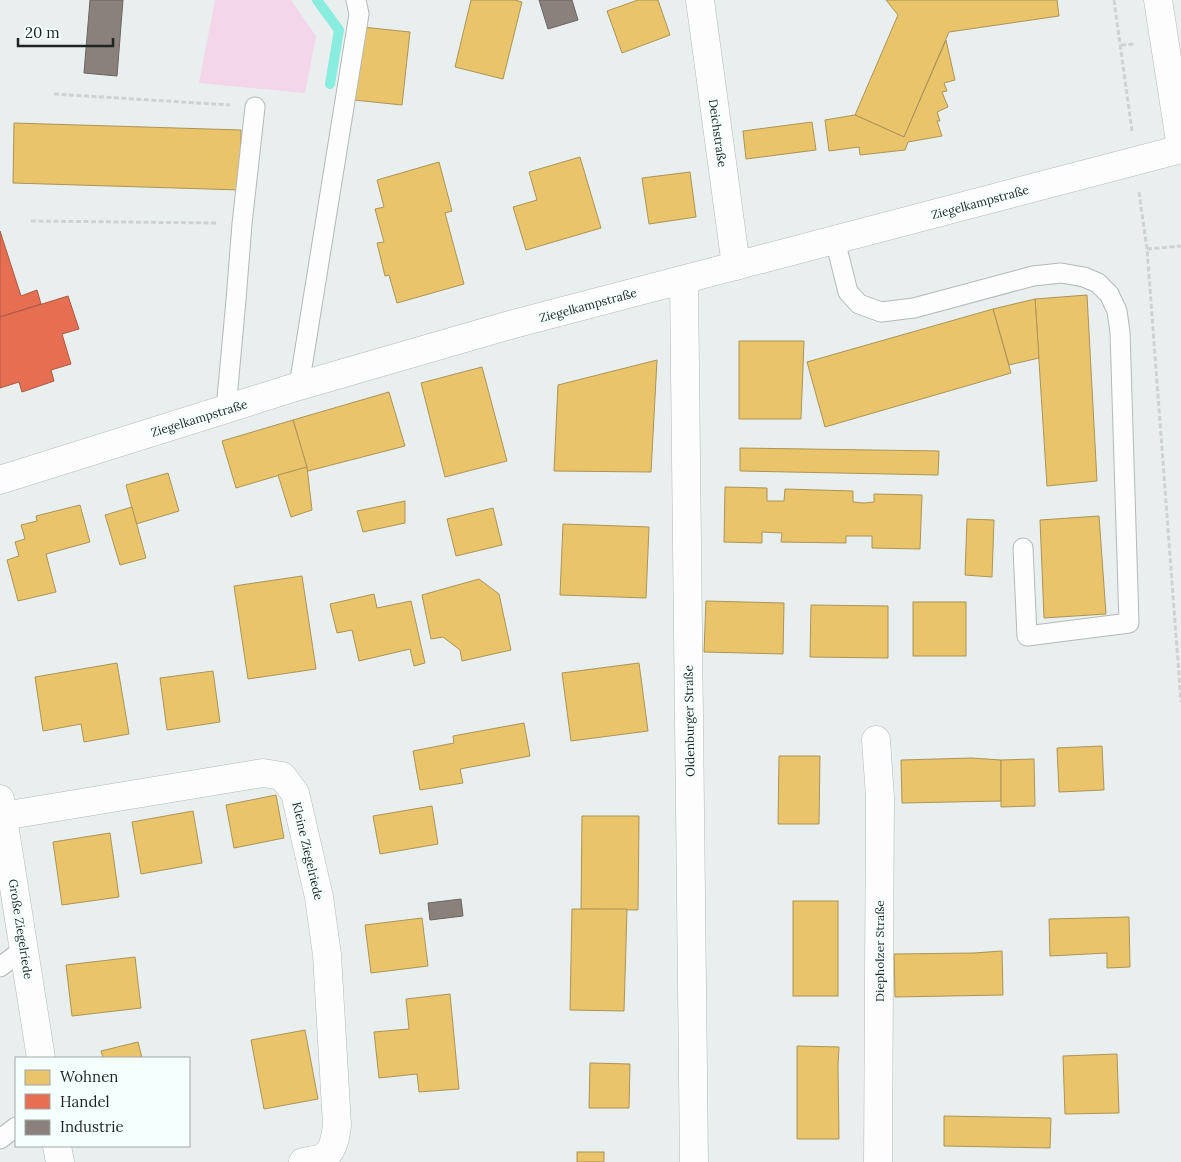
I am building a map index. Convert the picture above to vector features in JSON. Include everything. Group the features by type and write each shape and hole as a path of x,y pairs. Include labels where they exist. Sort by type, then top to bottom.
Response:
{"street":[{"name":"Deichstraße","path":"700,0 736,266"},
{"path":"1158,0 1181,148"},
{"name":"Ziegelkampstraße","path":"0,480 300,386 510,325 1181,148"},
{"name":"Oldenburger Straße","path":"684,280 694,1162"},
{"name":"Diepholzer Straße","path":"876,740 880,797 878,1162"},
{"name":"Kleine Ziegelriede","path":"2,808 263,773 282,776 295,793 319,897 327,955 336,1106 337,1125 335,1140 326,1155 303,1162"},
{"name":"Große Ziegelriede","path":"2,808 41,1057"},
{"path":"57,1147 60,1162"}],"lane":[{"path":"300,386 359,14 356,0"},
{"path":"226,409 242,224 255,107"},
{"path":"835,240 848,292 860,304 881,312 914,308 1033,276 1061,273 1084,277 1098,284 1109,294 1117,311 1120,332 1129,623 1027,636 1023,548"},
{"path":"0,967 24,949"},
{"path":"0,1139 15,1129"}],"path":[{"path":"1114,0 1121,46"},
{"path":"54,94 255,107"},
{"path":"32,221 242,224"},
{"path":"1181,246 1146,249 1181,702"}],"shaded area":[{"path":"215,0 291,0 316,36 305,93 199,83"}],"building: Wohnen":[{"path":"471,0 515,0 522,2 503,79 455,67"},
{"path":"638,0 658,0 670,35 622,53 607,11"},
{"path":"886,0 1057,0 1059,16 949,32 904,137 855,115 898,15"},
{"path":"362,27 410,32 402,105 354,100"},
{"path":"946,40 955,80 944,83 947,91 942,92 948,107 937,112 940,121 937,121 942,136 908,142 905,150 860,155 859,147 829,151 825,120 855,115 904,137"},
{"path":"812,122 816,150 746,159 743,131"},
{"path":"14,123 241,130 240,190 13,183"},
{"path":"580,157 601,228 526,250 513,207 537,200 529,172"},
{"path":"439,162 452,211 445,213 464,284 397,303 389,275 385,276 377,243 384,242 375,209 384,207 377,180"},
{"path":"690,172 696,217 649,224 642,178"},
{"path":"1087,295 1097,481 1047,486 1035,299"},
{"path":"1035,299 1039,358 1009,365 993,309"},
{"path":"993,309 1011,373 825,427 807,362"},
{"path":"739,341 804,341 801,419 739,419"},
{"path":"657,360 651,472 554,471 558,385"},
{"path":"482,367 507,461 445,477 421,383"},
{"path":"389,392 405,446 308,471 293,420"},
{"path":"293,420 307,467 236,488 222,441"},
{"path":"740,448 939,451 938,475 740,471"},
{"path":"307,467 312,510 291,517 278,475"},
{"path":"168,473 179,511 136,524 126,485"},
{"path":"725,487 767,488 767,501 784,501 785,489 853,491 853,502 864,503 874,502 874,494 922,495 920,549 872,548 872,536 846,536 846,543 781,542 782,533 762,532 762,543 724,542"},
{"path":"405,501 405,523 363,532 357,511"},
{"path":"80,505 90,542 46,554 56,592 18,601 7,560 19,556 15,542 25,539 21,525 37,521 36,516"},
{"path":"132,507 146,558 120,565 105,515"},
{"path":"493,508 502,545 456,556 447,519"},
{"path":"1099,516 1106,614 1044,618 1040,520"},
{"path":"967,519 994,520 992,577 965,575"},
{"path":"563,524 649,527 646,598 560,595"},
{"path":"302,576 316,669 248,679 234,586"},
{"path":"479,579 499,594 511,650 462,661 460,650 443,637 431,639 422,595"},
{"path":"374,594 377,608 411,601 425,663 414,666 410,649 359,661 352,630 337,633 330,604"},
{"path":"706,601 784,603 783,654 704,652"},
{"path":"913,602 966,602 966,656 913,656"},
{"path":"811,605 888,606 888,658 810,657"},
{"path":"117,663 129,734 84,742 81,724 43,731 35,677"},
{"path":"639,663 648,731 571,741 562,673"},
{"path":"213,671 220,722 167,730 160,678"},
{"path":"524,723 530,756 460,769 463,783 420,790 413,751 454,743 453,736"},
{"path":"1102,746 1104,790 1059,792 1057,748"},
{"path":"779,756 820,756 819,824 778,824"},
{"path":"972,758 1001,760 1001,801 902,803 901,760"},
{"path":"1034,759 1035,806 1001,807 1001,760"},
{"path":"276,795 284,838 234,848 226,805"},
{"path":"432,806 438,844 380,854 373,816"},
{"path":"193,811 202,863 141,874 132,822"},
{"path":"582,816 639,816 638,910 581,909"},
{"path":"110,833 119,897 62,905 53,842"},
{"path":"793,901 838,901 838,996 793,996"},
{"path":"572,909 627,909 624,1011 570,1010"},
{"path":"1129,917 1130,967 1107,968 1107,953 1050,956 1049,919"},
{"path":"422,918 428,966 371,973 365,925"},
{"path":"1002,951 1003,995 895,997 894,954"},
{"path":"135,957 141,1008 72,1016 66,965"},
{"path":"450,994 459,1089 419,1092 417,1074 379,1078 374,1032 409,1029 406,999"},
{"path":"305,1030 318,1099 264,1109 251,1040"},
{"path":"138,1042 142,1057 103,1057 101,1051"},
{"path":"797,1046 839,1047 839,1139 797,1139"},
{"path":"1117,1054 1119,1113 1065,1114 1063,1056"},
{"path":"590,1063 630,1064 629,1108 589,1108"},
{"path":"944,1116 1051,1118 1050,1148 944,1146"},
{"path":"577,1152 604,1152 604,1162 577,1162"}],"building: Handel":[{"path":"0,231 21,296 37,290 41,304 0,317"},
{"path":"68,296 79,329 62,334 71,364 51,370 54,381 22,392 19,382 0,388 0,317"}],"building: Industrie":[{"path":"90,0 123,0 117,76 84,73"},
{"path":"539,0 572,0 578,20 548,29"},
{"path":"461,899 463,916 430,920 428,903"}],"waterway":[{"path":"317,0 339,30 330,84"}]}
